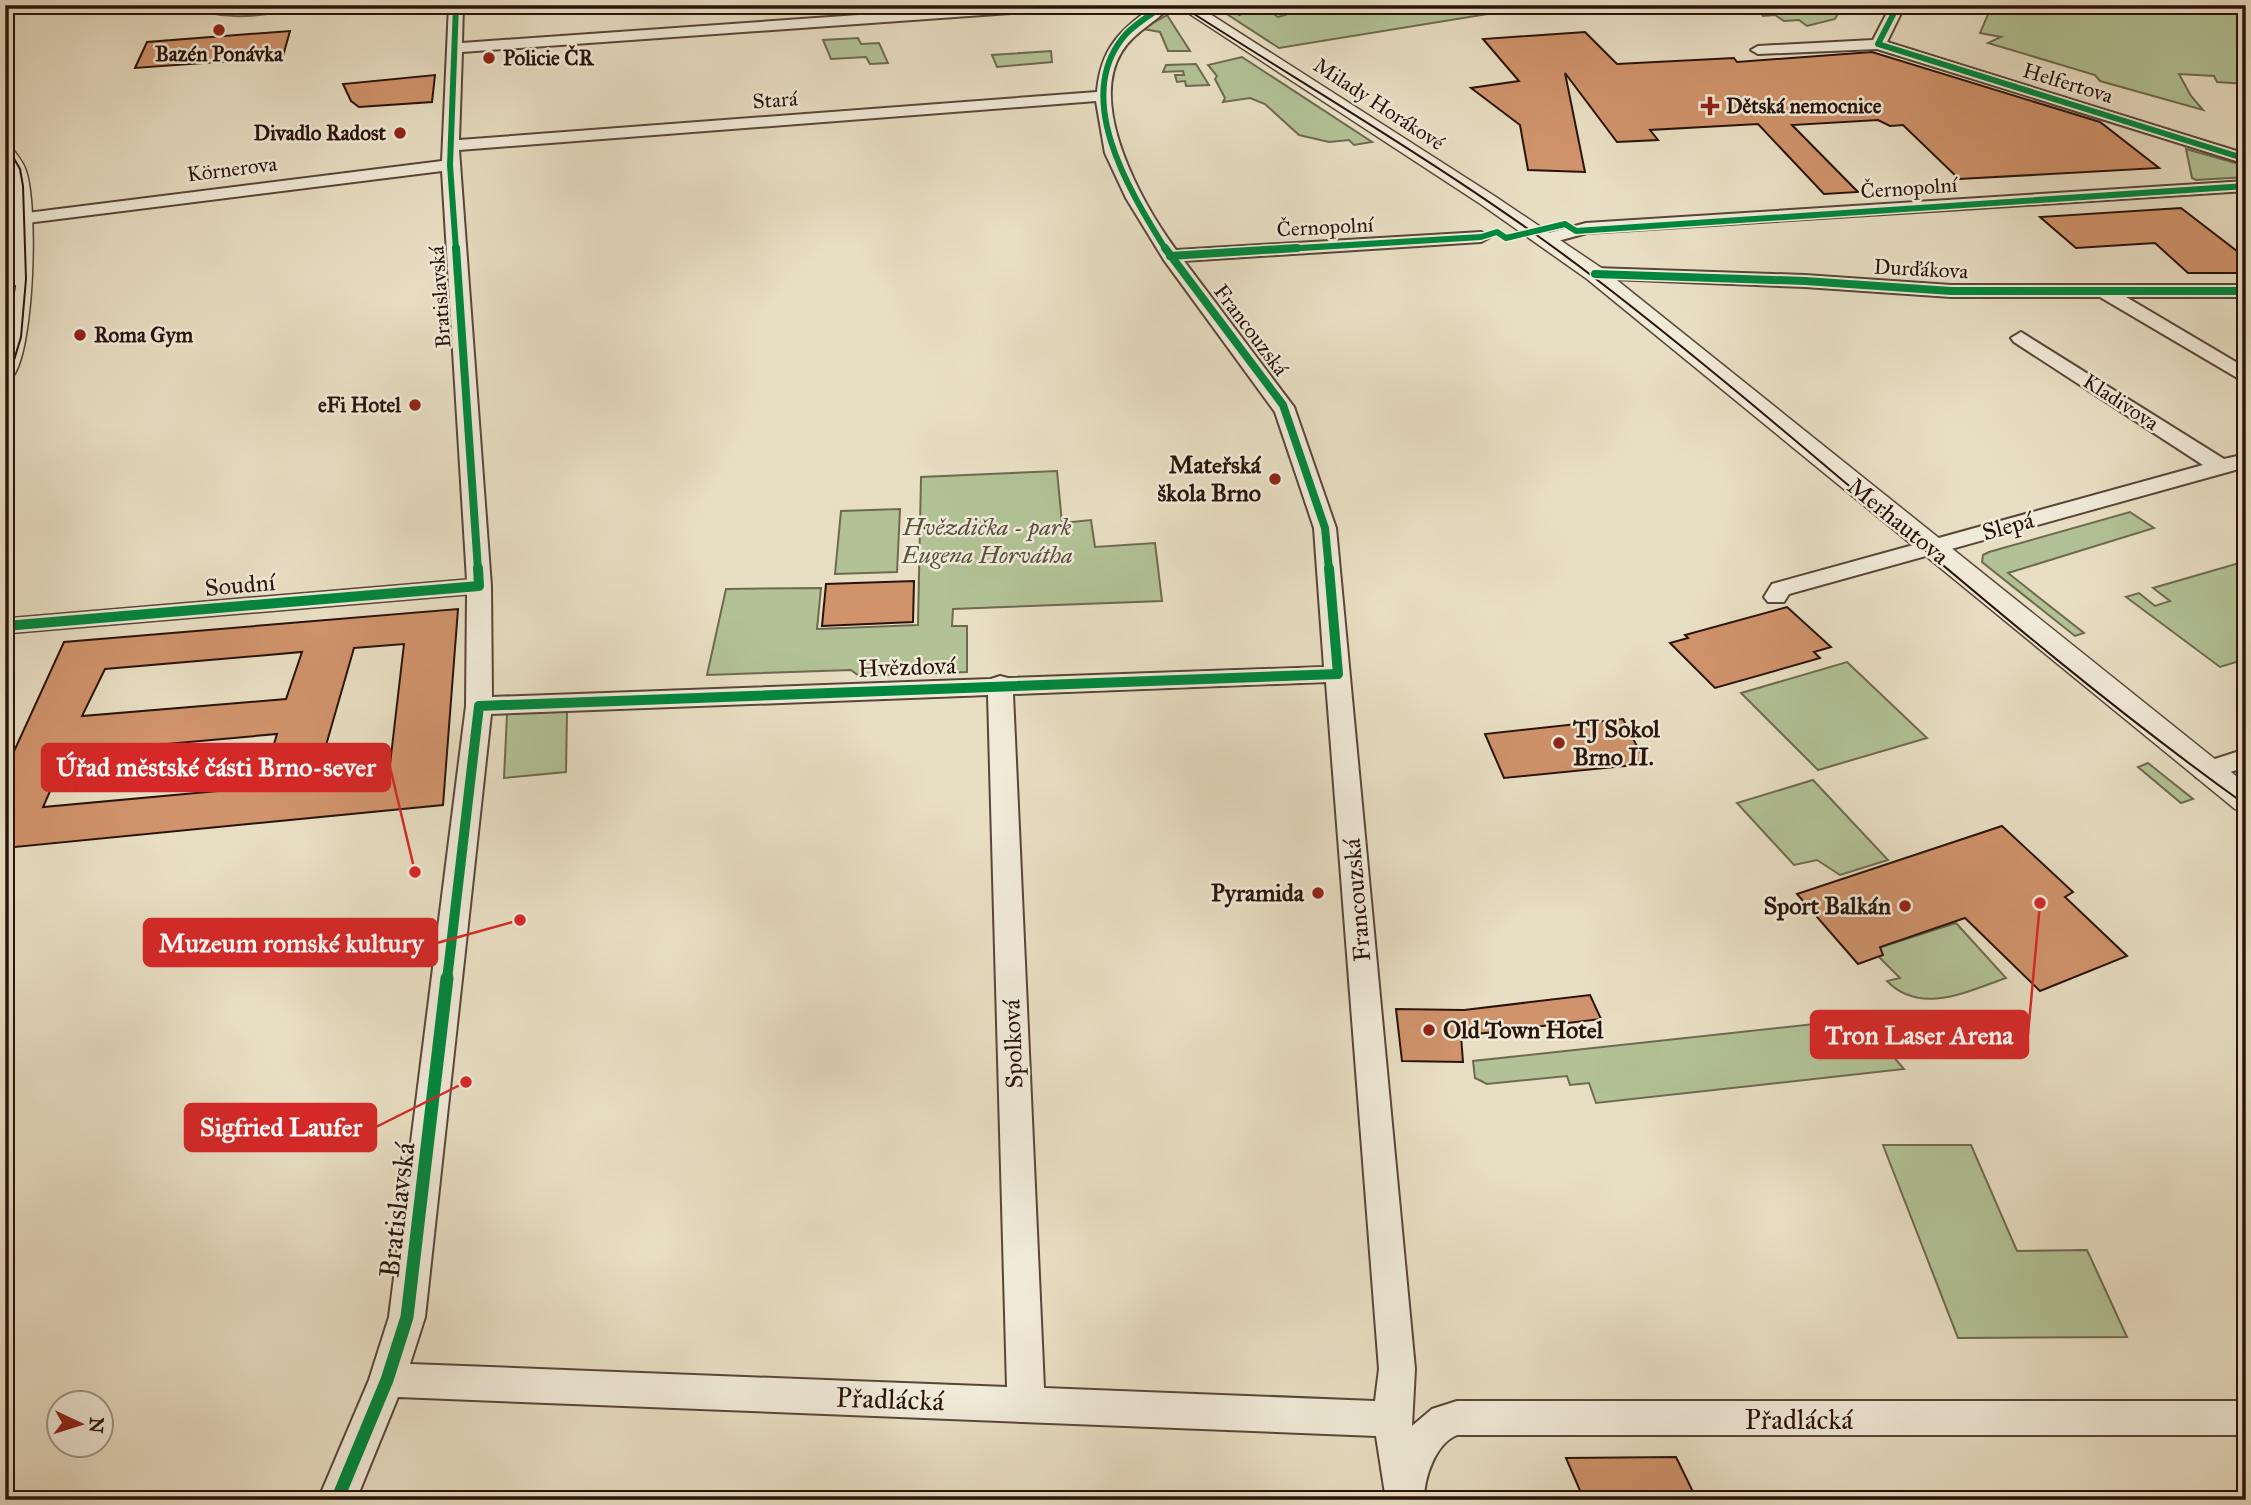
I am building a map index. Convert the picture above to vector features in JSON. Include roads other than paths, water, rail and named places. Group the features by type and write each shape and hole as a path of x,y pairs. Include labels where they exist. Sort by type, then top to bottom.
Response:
{"street":[{"name":"Bratislavská","path":"337,1500 387,1380 407,1317 479,706 479,586 450,156 456,5"},
{"path":"455,48 1066,5"},
{"name":"Francouzská","path":"1164,5 1126,34 1107,65 1103,96 1110,140 1132,195 1171,256 1283,405 1325,528 1397,1369 1392,1419 1405,1500"},
{"name":"Milady Horákové","path":"1184,5 1548,241"},
{"path":"1758,50 1878,44 1898,5"},
{"name":"Helfertova","path":"1878,44 2246,159"},
{"name":"Stará","path":"450,156 1103,96"},
{"path":"5,152 16,170 22,280 14,338 5,370"},
{"name":"Körnerova","path":"19,219 450,156"},
{"name":"Černopolní","path":"1548,241 1586,228 2246,186"},
{"name":"Černopolní","path":"1171,256 1481,237"},
{"name":"Merhautova","path":"1548,241 1595,274 2205,771 2246,801"},
{"name":"Durďákova","path":"1595,274 1792,280 1951,291 2246,291"},
{"path":"2105,292 2246,377"},
{"name":"Kladivova","path":"2021,338 2221,467"},
{"name":"Slepá","path":"1776,597 1780,589 2246,460"},
{"name":"Soudní","path":"5,626 479,586"},
{"name":"Hvězdová","path":"479,706 1000,684 1338,674"},
{"name":"Spolková","path":"1000,684 1026,1404"},
{"path":"2205,771 2246,758"},
{"name":"Přadlácká","path":"387,1380 1392,1419"},
{"name":"Přadlácká","path":"1405,1500 1413,1459 1422,1444 1432,1430 1445,1420 1457,1418 2246,1418"}],"tram line":[{"path":"1180,5 1446,173 1600,282 1762,412 2081,679 2246,805"},
{"path":"5,143 20,169 23,186 26,279 21,337 5,390"},
{"path":"5,350 15,286"}],"place":[{"name":"Bazén Ponávka","path":"219,30"},
{"name":"Policie ČR","path":"489,58"},
{"name":"Dětská nemocnice","path":"1710,106"},
{"name":"Divadlo Radost","path":"400,133"},
{"name":"Roma Gym","path":"80,335"},
{"name":"eFi Hotel","path":"415,405"},
{"name":"Mateřská škola Brno","path":"1275,479"},
{"name":"TJ Sokol Brno II.","path":"1559,743"},
{"name":"Úřad městské části Brno-sever","path":"415,872"},
{"name":"Pyramida","path":"1318,893"},
{"name":"Tron Laser Arena","path":"2040,903"},
{"name":"Sport Balkán","path":"1905,906"},
{"name":"Muzeum romské kultury","path":"520,920"},
{"name":"Old Town Hotel","path":"1429,1030"},
{"name":"Sigfried Laufer","path":"466,1082"}],"park label":[{"name":"Hvězdička - park Eugena Horvátha","path":"987,541"}]}
